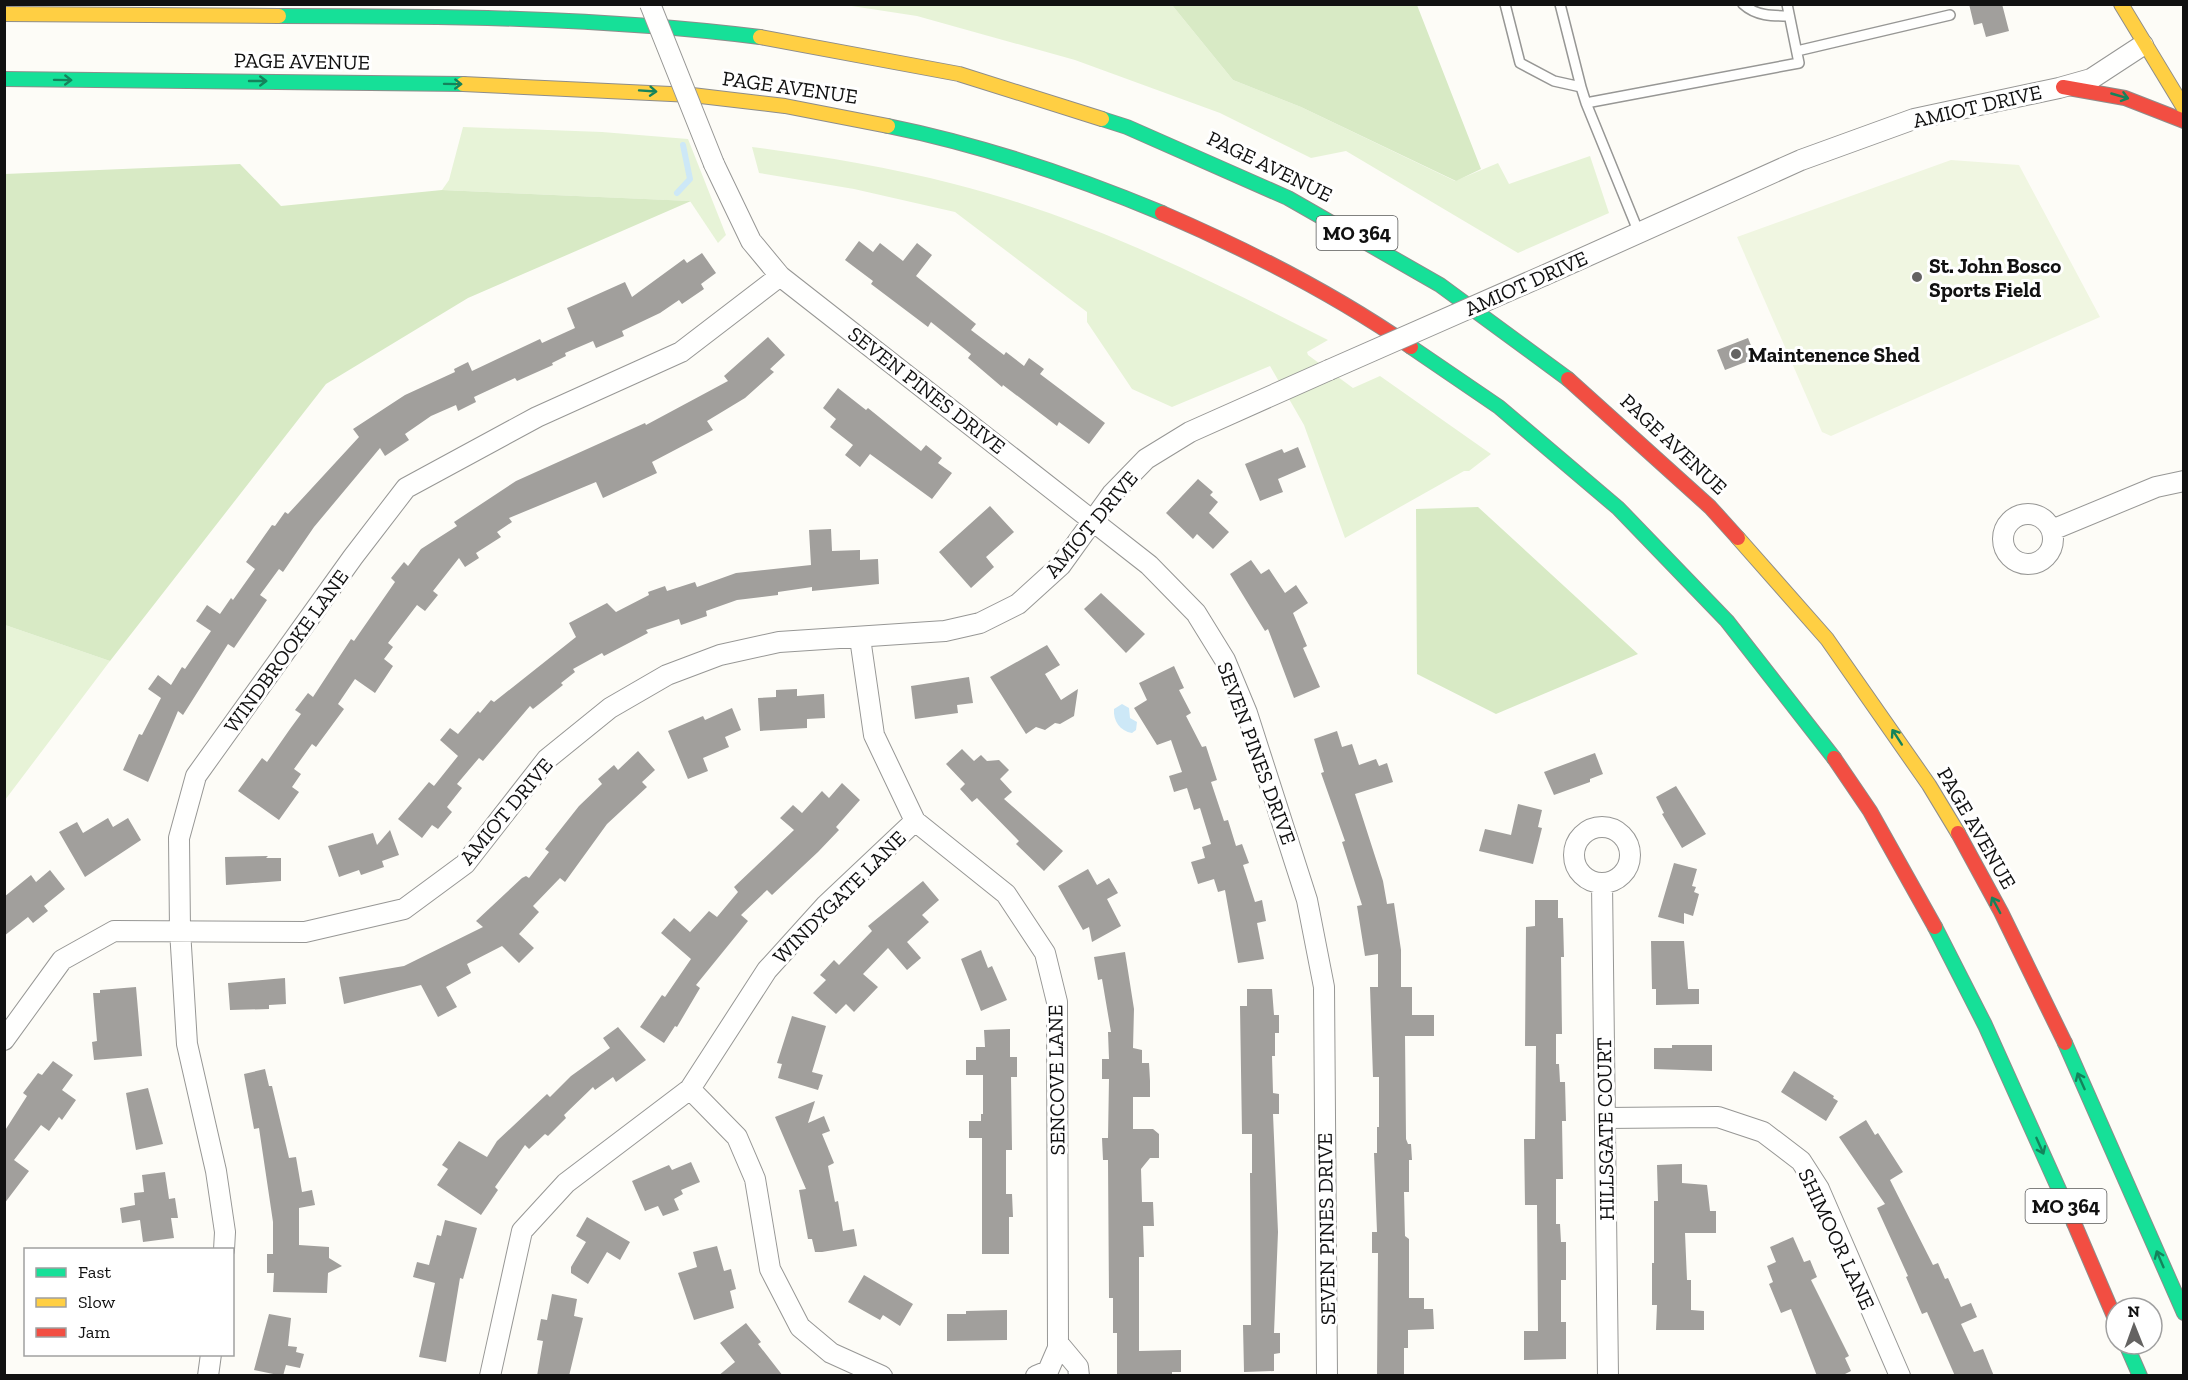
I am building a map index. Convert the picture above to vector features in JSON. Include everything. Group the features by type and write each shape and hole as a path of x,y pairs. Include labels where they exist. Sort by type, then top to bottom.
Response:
{"main road":[{"path":"2121,4 2143,45 2184,108"},
{"name":"PAGE AVENUE","path":"4,14 397,17 575,21 717,31 849,50 931,67 1101,116 1236,171 1363,237 1429,277 1541,356 1652,450 1755,554 1847,666 1929,785 1999,910 2063,1040 2184,1313"},
{"name":"PAGE AVENUE","path":"4,79 345,82 583,88 722,98 858,118 994,151 1115,192 1249,250 1365,314 1435,358 1592,482 1693,582 1785,691 1827,747 1866,808 1933,923 2016,1092 2105,1296"},
{"path":"2063,87 2125,97 2149,104 2184,121"},
{"path":"2131,1356 2140,1376"}],"street":[{"name":"SEVEN PINES DRIVE","path":"650,4 714,164 751,242 780,276 1095,520 1149,565 1196,613 1225,660 1247,713 1308,900 1324,987 1327,1376"},
{"name":"AMIOT DRIVE","path":"4,1040 62,960 114,931 305,932 404,909 465,864 547,759 610,708 667,675 720,655 779,642 945,631 980,623 1018,604 1061,565 1112,494 1146,459 1190,432 1801,160 1914,119 2091,79 2143,45"},
{"name":"WINDBROOKE LANE","path":"224,1248 225,1232 216,1171 188,1044 180,930 178,838 196,776 353,557 406,488 537,417 681,352 780,276"},
{"path":"2052,530 2156,487 2184,481"},
{"name":"SENCOVE LANE","path":"860,638 874,735 915,820 1006,894 1045,953 1057,1002 1058,1343 1042,1373"},
{"name":"WINDYGATE LANE","path":"490,1376 522,1231 566,1183 690,1089 767,970 826,905 915,820"},
{"name":"HILLSGATE COURT","path":"1602,883 1608,1376"},
{"path":"690,1089 736,1137 755,1179 770,1269 800,1327 831,1353 882,1376"},
{"name":"SHIMOOR LANE","path":"1605,1118 1718,1117 1763,1132 1801,1161 1819,1189 1900,1376"},
{"path":"1058,1343 1078,1367 1079,1376"},
{"path":"208,1376 212,1356"}],"lane":[{"path":"1504,4 1520,63 1554,81 1581,87"},
{"path":"1560,4 1586,103 1639,233"},
{"path":"1743,4 1751,11 1772,16 1789,16"},
{"path":"1586,103 1799,63 1787,4"},
{"path":"1797,51 1950,15"}],"green space":[{"path":"845,5 1172,5 1233,80 1301,107 1455,181 1498,163 1509,184 1590,156 1609,213 1518,253 1346,151 1311,158 1220,113 1075,60 917,16"},
{"path":"1172,5 1417,5 1481,169 1456,181 1301,107 1233,80"},
{"path":"463,127 602,132 688,139 726,235 718,243 690,201 442,190 449,180"},
{"path":"752,147 853,162 954,184 1051,214 1098,232 1191,273 1328,340 1307,352 1308,355 1353,388 1380,376 1491,454 1469,471 1464,471 1345,538 1304,425 1270,366 1172,407 1132,389 1087,322 1087,312 955,212 854,189 759,173"},
{"name":"St. John Bosco Sports Field","path":"1951,160 2019,165 2100,317 1831,436 1822,432 1737,237"},
{"path":"240,164 281,206 442,190 691,201 468,298 326,384 110,661 5,625 5,174"},
{"path":"1478,507 1638,654 1496,714 1417,674 1416,509"},
{"path":"5,625 110,661 5,800"}],"water":[{"path":"1122,704 1129,708 1130,718 1137,722 1136,730 1132,733 1121,728 1115,718 1114,709"}],"building":[{"path":"1969,4 2002,4 2009,31 1986,37 1982,23 1974,25"},
{"path":"859,241 873,252 880,243 903,261 917,243 932,255 916,276 976,324 971,330 1004,355 1006,352 1024,366 1029,358 1044,369 1040,374 1105,423 1089,444 1059,422 1057,426 1003,385 1002,387 968,358 971,354 931,322 928,327 871,284 873,281 845,260"},
{"path":"702,253 716,273 701,284 704,289 682,304 679,300 660,313 622,331 624,336 596,348 593,341 565,353 566,356 552,363 553,365 517,381 515,378 474,397 476,402 458,411 456,405 431,416 405,434 409,440 385,456 380,448 314,527 283,572 279,569 260,595 267,600 234,648 228,644 183,715 178,711 148,782 123,770 139,734 142,735 161,698 148,689 158,675 171,685 182,667 185,669 211,631 196,621 207,605 220,614 231,598 233,600 255,569 246,562 272,525 275,526 285,512 288,514 359,437 353,429 405,395 455,372 454,369 468,362 472,371 540,339 542,343 575,328 567,308 625,282 632,297 684,259 687,263"},
{"path":"768,337 785,355 770,369 774,372 745,398 707,421 713,430 652,462 657,473 603,498 596,482 509,518 512,522 497,532 501,537 476,553 479,558 465,567 459,558 433,591 438,595 425,611 417,605 388,643 393,647 384,659 393,666 375,693 355,679 338,704 344,709 316,747 312,744 294,769 301,774 292,787 299,792 279,820 238,791 262,758 267,762 301,714 295,710 308,693 313,697 351,639 354,641 395,582 391,578 404,562 408,566 421,549 457,526 454,522 516,481 645,423 646,425 728,381 724,376"},
{"name":"Maintenence Shed","path":"1748,338 1756,358 1725,370 1717,350"},
{"path":"838,388 866,410 868,408 921,451 926,445 942,458 938,463 952,473 932,499 870,454 860,467 845,455 853,445 830,427 836,419 823,408"},
{"path":"1298,447 1306,467 1278,479 1283,492 1260,501 1245,464 1282,449 1284,453"},
{"path":"1198,479 1213,492 1210,495 1218,502 1209,513 1229,532 1213,549 1197,534 1193,539 1166,513"},
{"path":"990,506 1014,532 986,557 994,567 971,588 939,552"},
{"path":"831,529 832,551 860,550 860,560 878,559 879,584 812,591 812,587 778,592 778,595 737,600 706,611 707,616 681,625 679,619 646,630 648,633 604,656 602,653 573,669 575,672 561,683 563,685 533,709 530,706 483,761 479,758 457,784 462,788 447,807 452,812 438,829 432,825 422,838 398,819 429,782 434,786 458,756 440,740 450,728 458,734 491,700 494,702 576,637 569,623 607,603 616,612 649,595 648,592 665,586 667,591 695,582 697,587 736,573 811,565 809,530"},
{"path":"1251,560 1261,574 1269,569 1285,593 1296,585 1308,603 1293,613 1307,646 1303,648 1320,687 1294,698 1268,629 1265,631 1230,574"},
{"path":"1101,593 1145,634 1126,653 1084,609"},
{"path":"1047,645 1060,665 1045,674 1061,700 1078,689 1074,716 1060,724 1055,723 1045,730 1036,727 1026,734 990,677"},
{"path":"1174,666 1184,688 1179,690 1191,713 1186,716 1202,747 1206,746 1217,780 1211,782 1224,821 1228,820 1236,846 1242,844 1249,863 1243,865 1255,902 1262,900 1266,921 1257,923 1264,959 1238,963 1225,890 1218,892 1214,879 1198,884 1191,862 1205,858 1202,847 1211,844 1200,808 1194,810 1187,788 1174,792 1169,776 1182,772 1171,740 1157,745 1134,708 1147,700 1139,683"},
{"path":"969,677 973,703 957,705 958,713 915,719 911,686"},
{"path":"797,689 797,696 824,694 825,718 807,719 807,728 760,731 758,698 776,697 776,690"},
{"path":"732,708 741,730 725,737 729,747 703,758 708,771 688,779 668,731 703,716 705,720"},
{"path":"1337,731 1342,747 1352,744 1359,765 1376,759 1379,766 1387,763 1393,782 1355,794 1383,881 1387,904 1394,903 1401,950 1401,987 1412,987 1412,1015 1434,1015 1434,1036 1405,1036 1406,1139 1408,1144 1411,1144 1412,1160 1409,1160 1409,1192 1404,1192 1405,1236 1409,1239 1409,1298 1424,1298 1424,1309 1433,1309 1434,1329 1408,1330 1408,1348 1404,1348 1404,1376 1377,1376 1378,1253 1372,1253 1372,1232 1377,1232 1374,1153 1377,1153 1377,1127 1379,1127 1379,1077 1373,1077 1370,987 1378,987 1378,954 1365,956 1357,906 1362,905 1342,842 1345,841 1321,773 1324,772 1314,739"},
{"path":"962,749 974,761 981,755 987,761 999,760 1009,770 1000,779 1012,792 1004,799 1063,851 1044,871 1016,844 1019,841 977,798 972,802 960,789 965,784 946,764"},
{"path":"638,751 655,770 642,782 647,787 607,824 565,882 560,878 533,906 539,912 519,934 534,948 519,963 502,946 467,964 471,973 446,987 457,1007 438,1017 421,985 344,1004 339,977 404,966 483,927 476,921 522,878 526,876 529,878 549,852 545,849 579,806 602,784 598,779 614,765 618,770"},
{"path":"1595,753 1603,774 1590,779 1590,782 1554,795 1544,772"},
{"path":"842,783 860,800 836,827 839,830 818,852 772,895 767,890 741,915 748,921 696,985 700,988 677,1027 675,1026 664,1043 640,1027 662,995 665,997 691,959 661,933 674,918 690,932 709,911 717,917 738,892 734,887 794,830 780,818 793,805 802,813 822,791 829,798"},
{"path":"1676,786 1706,834 1682,848 1662,814 1664,813 1656,797"},
{"path":"1518,804 1542,810 1538,827 1542,828 1533,864 1479,851 1485,829 1511,835"},
{"path":"108,818 113,827 128,818 141,840 85,877 59,832 77,822 83,833"},
{"path":"390,830 399,855 382,861 384,867 361,875 359,870 339,877 328,846 373,833 377,845"},
{"path":"268,856 266,858 281,858 281,881 226,885 225,857"},
{"path":"1674,863 1697,869 1692,886 1696,887 1694,892 1699,894 1693,916 1684,913 1684,924 1658,917"},
{"path":"1088,869 1097,885 1109,878 1118,893 1107,899 1121,926 1092,942 1089,927 1083,930 1058,886"},
{"path":"50,870 65,889 44,906 48,911 33,923 28,917 4,936 4,897 31,875 36,882"},
{"path":"923,881 939,900 922,915 929,922 907,942 921,958 907,970 888,948 863,974 878,987 854,1012 846,1004 836,1014 813,993 826,980 820,975 834,960 839,965 872,931 868,926"},
{"path":"1535,900 1558,900 1558,918 1563,918 1562,1034 1556,1034 1556,1064 1559,1064 1560,1082 1565,1082 1566,1121 1562,1121 1563,1179 1556,1179 1556,1224 1560,1224 1561,1242 1566,1242 1566,1280 1561,1280 1561,1322 1566,1322 1566,1359 1524,1360 1524,1331 1538,1331 1537,1205 1525,1205 1524,1139 1535,1139 1536,1046 1525,1046 1526,927 1535,926"},
{"path":"1651,941 1684,941 1688,989 1699,989 1699,1004 1656,1005 1656,989 1652,989"},
{"path":"981,950 988,968 992,966 1007,1000 981,1011 961,959"},
{"path":"1125,952 1134,1009 1133,1048 1142,1050 1142,1063 1149,1063 1150,1081 1150,1097 1133,1097 1133,1129 1153,1129 1159,1134 1159,1158 1150,1158 1141,1169 1142,1202 1153,1202 1154,1226 1143,1226 1144,1257 1139,1257 1139,1351 1181,1350 1181,1372 1172,1372 1172,1376 1117,1376 1117,1333 1113,1333 1113,1298 1109,1298 1108,1160 1103,1160 1102,1138 1108,1138 1109,1079 1102,1079 1102,1059 1109,1059 1108,1032 1111,1032 1102,979 1098,980 1094,957"},
{"path":"285,978 286,1004 269,1005 269,1009 230,1010 228,983"},
{"path":"136,987 142,1056 94,1060 92,1042 97,1041 93,993 100,993 100,990"},
{"path":"1247,989 1272,989 1274,1015 1279,1015 1279,1033 1275,1033 1275,1056 1272,1056 1273,1093 1279,1094 1279,1114 1273,1114 1278,1232 1274,1333 1280,1333 1280,1353 1274,1354 1274,1371 1244,1372 1243,1325 1251,1325 1252,1134 1242,1134 1240,1006 1247,1006"},
{"path":"792,1016 826,1026 812,1072 823,1075 818,1090 778,1078 782,1064 777,1063"},
{"path":"618,1027 646,1060 616,1082 613,1077 595,1090 593,1087 564,1115 566,1118 548,1136 545,1134 529,1149 525,1145 495,1187 498,1190 481,1215 437,1185 448,1169 442,1165 459,1141 487,1157 497,1141 547,1094 550,1097 571,1076 610,1048 603,1038"},
{"path":"1010,1029 1010,1057 1017,1057 1017,1077 1011,1077 1012,1150 1006,1150 1006,1194 1012,1194 1013,1217 1009,1217 1009,1254 982,1254 982,1138 969,1138 969,1121 981,1121 983,1075 966,1075 966,1060 976,1060 976,1047 985,1047 984,1030"},
{"path":"1672,1045 1712,1045 1712,1071 1654,1069 1654,1048 1672,1048"},
{"path":"53,1061 73,1075 62,1090 76,1100 62,1120 59,1117 49,1131 41,1125 14,1160 29,1171 4,1204 4,1132 27,1096 23,1093 38,1073 42,1075"},
{"path":"265,1069 269,1086 272,1086 289,1158 296,1157 302,1192 312,1190 315,1205 299,1208 299,1245 329,1247 329,1258 342,1266 328,1273 327,1293 273,1292 274,1273 267,1273 267,1254 273,1254 273,1222 259,1128 254,1129 244,1074"},
{"path":"1794,1071 1834,1096 1833,1098 1838,1101 1826,1121 1781,1092"},
{"path":"148,1088 163,1144 136,1150 126,1093"},
{"path":"815,1101 808,1123 824,1116 830,1131 822,1134 834,1163 828,1166 835,1202 838,1201 843,1231 854,1229 857,1246 822,1252 815,1252 812,1239 808,1239 799,1190 806,1189 775,1117"},
{"path":"1866,1120 1875,1135 1878,1133 1903,1172 1890,1180 1933,1265 1938,1263 1945,1279 1948,1278 1961,1307 1971,1303 1977,1317 1961,1324 1974,1352 1983,1349 1994,1376 1955,1376 1927,1312 1922,1314 1906,1277 1908,1276 1877,1208 1885,1204 1839,1137"},
{"path":"691,1162 700,1182 681,1190 683,1194 674,1199 679,1210 663,1216 658,1206 645,1211 632,1181 669,1165 672,1170"},
{"path":"1682,1164 1682,1183 1707,1185 1710,1211 1716,1211 1716,1233 1685,1233 1687,1280 1691,1280 1691,1310 1704,1311 1704,1330 1656,1330 1657,1305 1652,1305 1652,1263 1654,1263 1654,1201 1658,1201 1657,1165"},
{"path":"165,1172 169,1199 175,1198 178,1218 171,1218 174,1238 143,1242 140,1220 122,1223 120,1208 135,1205 134,1193 144,1192 142,1175"},
{"path":"587,1217 630,1242 620,1260 607,1252 588,1284 571,1273 571,1267 586,1242 576,1236"},
{"path":"445,1220 477,1228 463,1279 460,1278 446,1362 419,1357 435,1283 413,1277 417,1262 429,1265 437,1235 441,1236"},
{"path":"1793,1237 1804,1262 1810,1260 1817,1277 1811,1280 1849,1356 1845,1358 1851,1371 1841,1376 1817,1376 1791,1309 1781,1313 1769,1284 1773,1282 1767,1266 1776,1262 1770,1247"},
{"path":"717,1246 724,1271 731,1269 736,1289 730,1291 734,1308 694,1320 678,1273 697,1267 693,1252"},
{"path":"864,1275 913,1304 900,1326 883,1315 880,1320 848,1302"},
{"path":"552,1294 577,1299 574,1316 583,1318 569,1376 537,1376 543,1341 537,1340 541,1319 547,1320"},
{"path":"1007,1310 1007,1340 947,1341 947,1314"},
{"path":"269,1314 291,1318 288,1346 297,1347 296,1352 304,1354 300,1368 286,1365 283,1376 254,1370"},
{"path":"746,1323 761,1342 758,1344 783,1376 718,1376 735,1362 720,1343"}],"waterway":[{"path":"677,193 690,179 683,145"}],"traffic: fast":[{"path":"279,16 520,19 640,25 760,37"},
{"path":"4,79 463,84"},
{"path":"1102,119 1127,127 1288,198 1440,285 1568,379"},
{"path":"888,126 993,152 1095,186 1162,213"},
{"path":"1411,347 1499,407 1618,508 1727,621 1834,758"},
{"path":"1935,927 1985,1025 2074,1223"},
{"path":"2065,1043 2184,1313"},
{"path":"2131,1356 2140,1376"}],"traffic: slow":[{"path":"2121,4 2184,108"},
{"path":"4,14 279,16"},
{"path":"760,37 959,74 1102,119"},
{"path":"463,84 692,95 785,106 888,126"},
{"path":"1738,538 1827,639 1929,785 1958,833"}],"traffic: jam":[{"path":"2063,87 2125,98 2184,121"},
{"path":"1162,213 1290,274 1351,308 1411,347"},
{"path":"1568,379 1710,507 1738,538"},
{"path":"1834,758 1870,811 1935,927"},
{"path":"1958,833 2001,912 2065,1043"},
{"path":"2074,1223 2105,1296"}],"place":[{"name":"St. John Bosco Sports Field","path":"1917,277"},
{"name":"Maintenence Shed","path":"1736,354"}]}
